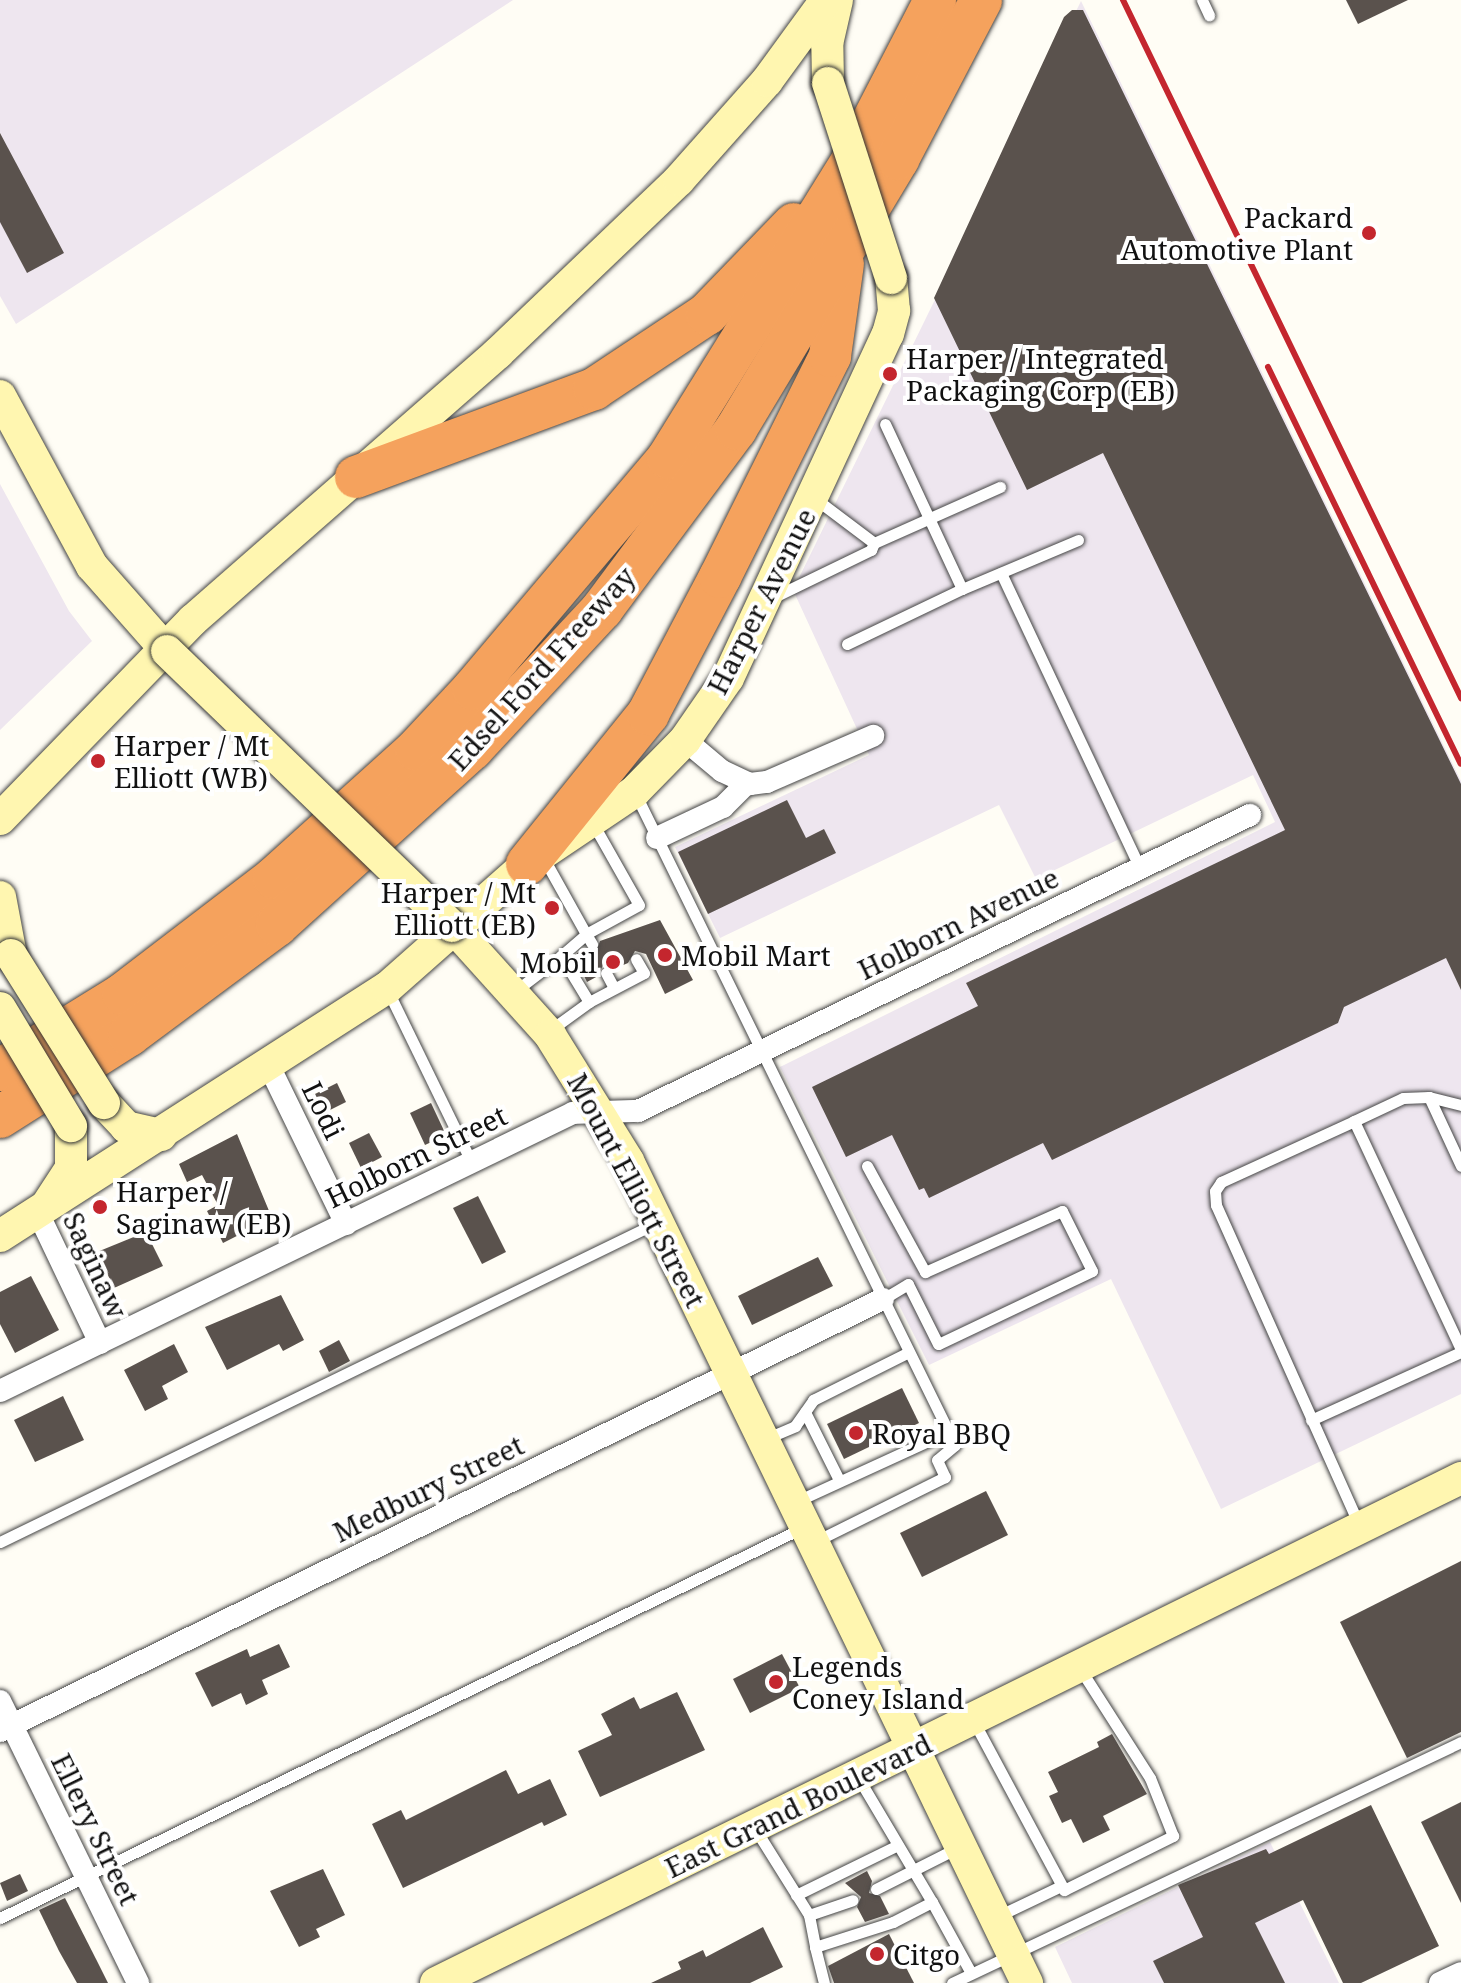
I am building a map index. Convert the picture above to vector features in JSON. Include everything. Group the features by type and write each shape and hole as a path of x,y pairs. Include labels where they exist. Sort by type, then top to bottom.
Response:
{"highway":[{"name":"Edsel Ford Freeway","path":"0,1070 123,994 274,878 454,709 668,458 850,165 935,0"},
{"name":"Edsel Ford Freeway","path":"0,1117 129,1035 277,925 472,749 602,609 736,429 923,114 981,0"},
{"path":"356,477 594,389 707,314 850,165"},
{"path":"535,860 648,714 720,577 830,356 846,245"}],"main road":[{"path":"0,819 167,651 193,620 498,353 679,180 775,70 826,0"},
{"name":"Harper Avenue","path":"41,1212 387,988 452,926 535,860 634,792 685,740 728,678 888,334 894,311 891,278 828,83 827,44 837,0"},
{"path":"775,70 805,65 828,83"},
{"name":"Mount Elliott Street","path":"0,396 92,566 167,651 452,926 548,1032 602,1114 658,1222 1027,1983"},
{"path":"0,897 11,955 104,1103 126,1127 161,1135"},
{"path":"0,1008 71,1126 71,1168 41,1212 0,1236"},
{"name":"East Grand Boulevard","path":"436,1983 1461,1478"}],"street":[{"path":"685,740 722,771 747,783 767,782 873,736"},
{"path":"657,838 723,807 747,783"},
{"name":"Holborn Avenue","path":"602,1114 638,1111 1250,815"},
{"name":"Lodi","path":"269,1066 346,1224"},
{"name":"Holborn Street","path":"0,1391 573,1113 602,1114"},
{"name":"Saginaw","path":"41,1212 100,1343"},
{"name":"Medbury Street","path":"6,1728 883,1299"},
{"name":"Ellery Street","path":"0,1701 6,1728 86,1875 138,1983"},
{"path":"1440,1983 1461,1973"}],"lane":[{"path":"1202,0 1209,15"},
{"path":"885,424 932,517 962,589"},
{"path":"765,601 871,550 874,543 1000,487"},
{"path":"813,497 874,543"},
{"path":"847,644 962,589 1078,540"},
{"path":"1001,573 1140,868"},
{"path":"0,1918 804,1524 945,1477 937,1460 953,1451 948,1432 634,792"},
{"path":"514,993 561,956 639,905 591,821"},
{"path":"535,860 589,939"},
{"path":"616,918 624,932"},
{"path":"561,956 589,1002"},
{"path":"548,1032 589,1002 644,973 636,959"},
{"path":"606,973 614,988"},
{"path":"387,988 472,1163"},
{"path":"1361,1527 1216,1205 1215,1191 1221,1182 1403,1098 1429,1097 1461,1105"},
{"path":"1429,1097 1461,1166"},
{"path":"1311,1420 1461,1350 1354,1121"},
{"path":"867,1166 925,1272 1062,1211 1092,1271 938,1344 908,1284 883,1299"},
{"path":"0,1542 658,1222"},
{"path":"764,1440 792,1428 813,1400 909,1352"},
{"path":"805,1412 839,1480"},
{"path":"804,1524 839,1480 948,1432"},
{"path":"972,1719 1064,1890 1173,1836 1150,1778 1079,1667"},
{"path":"952,1983 1461,1742"},
{"path":"857,1776 971,1973"},
{"path":"754,1827 809,1915 824,1983"},
{"path":"796,1895 896,1846"},
{"path":"876,1889 914,1874 961,1846"},
{"path":"996,1917 1061,1886"},
{"path":"809,1915 853,1900"},
{"path":"815,1947 865,1934 932,1902"}],"shaded area":[{"path":"0,0 513,0 16,324 0,296"},
{"path":"1081,1 1461,781 1461,1394 1221,1509 1111,1279 929,1365 780,1067 1275,822 1253,775 1036,879 999,805 720,938 675,847 869,755 793,590"},
{"path":"0,484 69,611 92,641 0,730"},
{"path":"1270,1842 1339,1983 1072,1983 1055,1947"}],"building":[{"path":"1346,0 1408,0 1358,24"},
{"path":"1072,10 1083,10 1461,784 1461,990 1446,958 1344,1007 1338,1023 1052,1160 1043,1143 929,1198 924,1188 919,1190 892,1135 846,1157 812,1087 978,1006 966,983 1285,830 1103,453 1027,490 934,298 1064,17"},
{"path":"0,133 64,253 27,273 0,222"},
{"path":"787,800 806,838 824,829 836,853 708,914 678,852"},
{"path":"660,920 693,980 665,994 646,954 635,951 628,963 614,969 603,965 598,976 587,982 574,956 582,949 596,952 600,941"},
{"path":"337,1083 346,1102 322,1114 313,1095"},
{"path":"431,1103 446,1135 425,1145 410,1113"},
{"path":"369,1133 382,1157 361,1168 349,1143"},
{"path":"237,1134 272,1218 223,1243 207,1211 218,1205 202,1175 187,1182 179,1164"},
{"path":"478,1196 506,1252 482,1264 453,1208"},
{"path":"146,1232 163,1266 114,1288 97,1252"},
{"path":"818,1257 833,1286 752,1325 738,1296"},
{"path":"31,1276 59,1330 15,1353 0,1324 0,1292"},
{"path":"281,1295 304,1340 283,1351 279,1344 227,1370 205,1327"},
{"path":"339,1340 350,1361 329,1372 319,1351"},
{"path":"174,1344 188,1372 162,1386 168,1399 145,1411 124,1370"},
{"path":"902,1388 919,1423 844,1459 827,1424"},
{"path":"63,1396 84,1440 35,1462 14,1420"},
{"path":"986,1491 1008,1535 922,1577 900,1533"},
{"path":"1461,1561 1461,1732 1407,1758 1340,1622"},
{"path":"279,1644 290,1667 262,1680 268,1694 246,1705 241,1693 212,1707 195,1673 247,1649 250,1657"},
{"path":"782,1654 800,1688 750,1713 733,1679"},
{"path":"677,1692 705,1750 600,1797 578,1751 612,1735 601,1714 634,1697 640,1709"},
{"path":"1112,1734 1147,1794 1103,1816 1110,1830 1083,1843 1071,1819 1062,1823 1049,1796 1058,1792 1048,1772 1099,1747 1097,1742"},
{"path":"506,1770 518,1794 550,1779 567,1815 544,1826 542,1822 403,1888 372,1824 401,1810 406,1820"},
{"path":"1461,1802 1461,1903 1421,1822"},
{"path":"1371,1805 1439,1946 1361,1983 1343,1983 1303,1900 1255,1923 1285,1983 1164,1983 1153,1961 1203,1937 1178,1885 1266,1849 1269,1854"},
{"path":"323,1869 345,1915 316,1929 320,1937 299,1947 270,1891"},
{"path":"867,1871 872,1881 869,1893 880,1896 889,1914 865,1922 857,1907 861,1897 845,1883"},
{"path":"20,1874 28,1891 7,1901 0,1883"},
{"path":"65,1898 108,1983 77,1983 59,1951 39,1910"},
{"path":"763,1927 783,1967 750,1983 651,1983 681,1969 678,1962 703,1950 706,1957"},
{"path":"889,1934 914,1983 834,1983 828,1966"}],"railway":[{"path":"1123,0 1461,698"},
{"path":"1268,367 1461,764"}],"place":[{"name":"Packard Automotive Plant","path":"1369,233"},
{"name":"Harper / Integrated Packaging Corp (EB)","path":"890,374"},
{"name":"Harper / Mt Elliott (WB)","path":"98,761"},
{"name":"Harper / Mt Elliott (EB)","path":"552,908"},
{"name":"Mobil Mart","path":"665,955"},
{"name":"Mobil","path":"613,962"},
{"name":"Harper / Saginaw (EB)","path":"100,1207"},
{"name":"Royal BBQ","path":"856,1433"},
{"name":"Legends Coney Island","path":"776,1682"},
{"name":"Citgo","path":"877,1954"}]}
